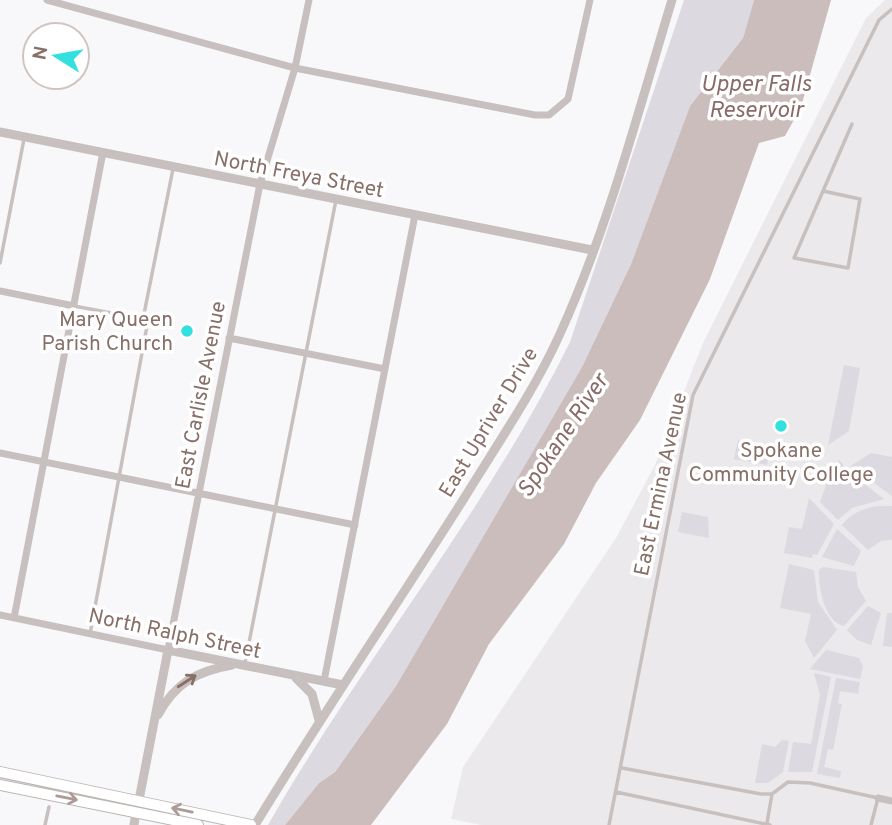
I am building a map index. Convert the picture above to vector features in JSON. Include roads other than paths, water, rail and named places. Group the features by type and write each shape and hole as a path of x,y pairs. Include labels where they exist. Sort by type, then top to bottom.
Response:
{"main road":[{"path":"0,772 253,825"},
{"path":"0,785 198,825"}],"street":[{"path":"47,0 295,68 535,116 549,115 561,108 573,88 590,0"},
{"name":"East Carlisle Avenue","path":"139,800 260,184 295,68 309,0"},
{"name":"East Upriver Drive","path":"253,825 534,384 559,335 623,162 672,0"},
{"name":"North Freya Street","path":"0,132 592,250"},
{"path":"14,618 103,152"},
{"path":"324,681 415,215"},
{"path":"0,291 74,306"},
{"path":"229,338 385,369"},
{"path":"0,453 355,525"},
{"name":"North Ralph Street","path":"0,615 343,685"},
{"path":"154,723 168,698 187,679 205,671 241,665"},
{"path":"285,673 310,690 319,720"},
{"path":"877,798 892,801"},
{"path":"134,825 136,812"}],"lane":[{"name":"East Ermina Avenue","path":"609,825 694,395 879,20 892,9"},
{"path":"823,191 860,199 848,268 794,258 823,191 852,124"},
{"path":"0,263 24,136"},
{"path":"90,634 147,327 143,319 174,166"},
{"path":"241,665 276,509 337,199"},
{"path":"74,306 143,319"},
{"path":"621,768 772,794"},
{"path":"616,792 768,824 772,794 788,782 810,783 877,798 871,825"},
{"path":"46,825 49,807"}],"water":[{"name":"Upper Falls Reservoir","path":"754,0 831,0 801,107 785,136 759,143 710,279 640,420 596,483 564,544 489,644 447,724 371,825 285,825 319,783 335,772 396,686 582,367 631,264 690,106 743,38"}],"place":[{"name":"Mary Queen Parish Church","path":"187,331"},
{"name":"Spokane Community College","path":"781,426"}],"water label":[{"name":"Spokane River","path":"562,435"}]}
